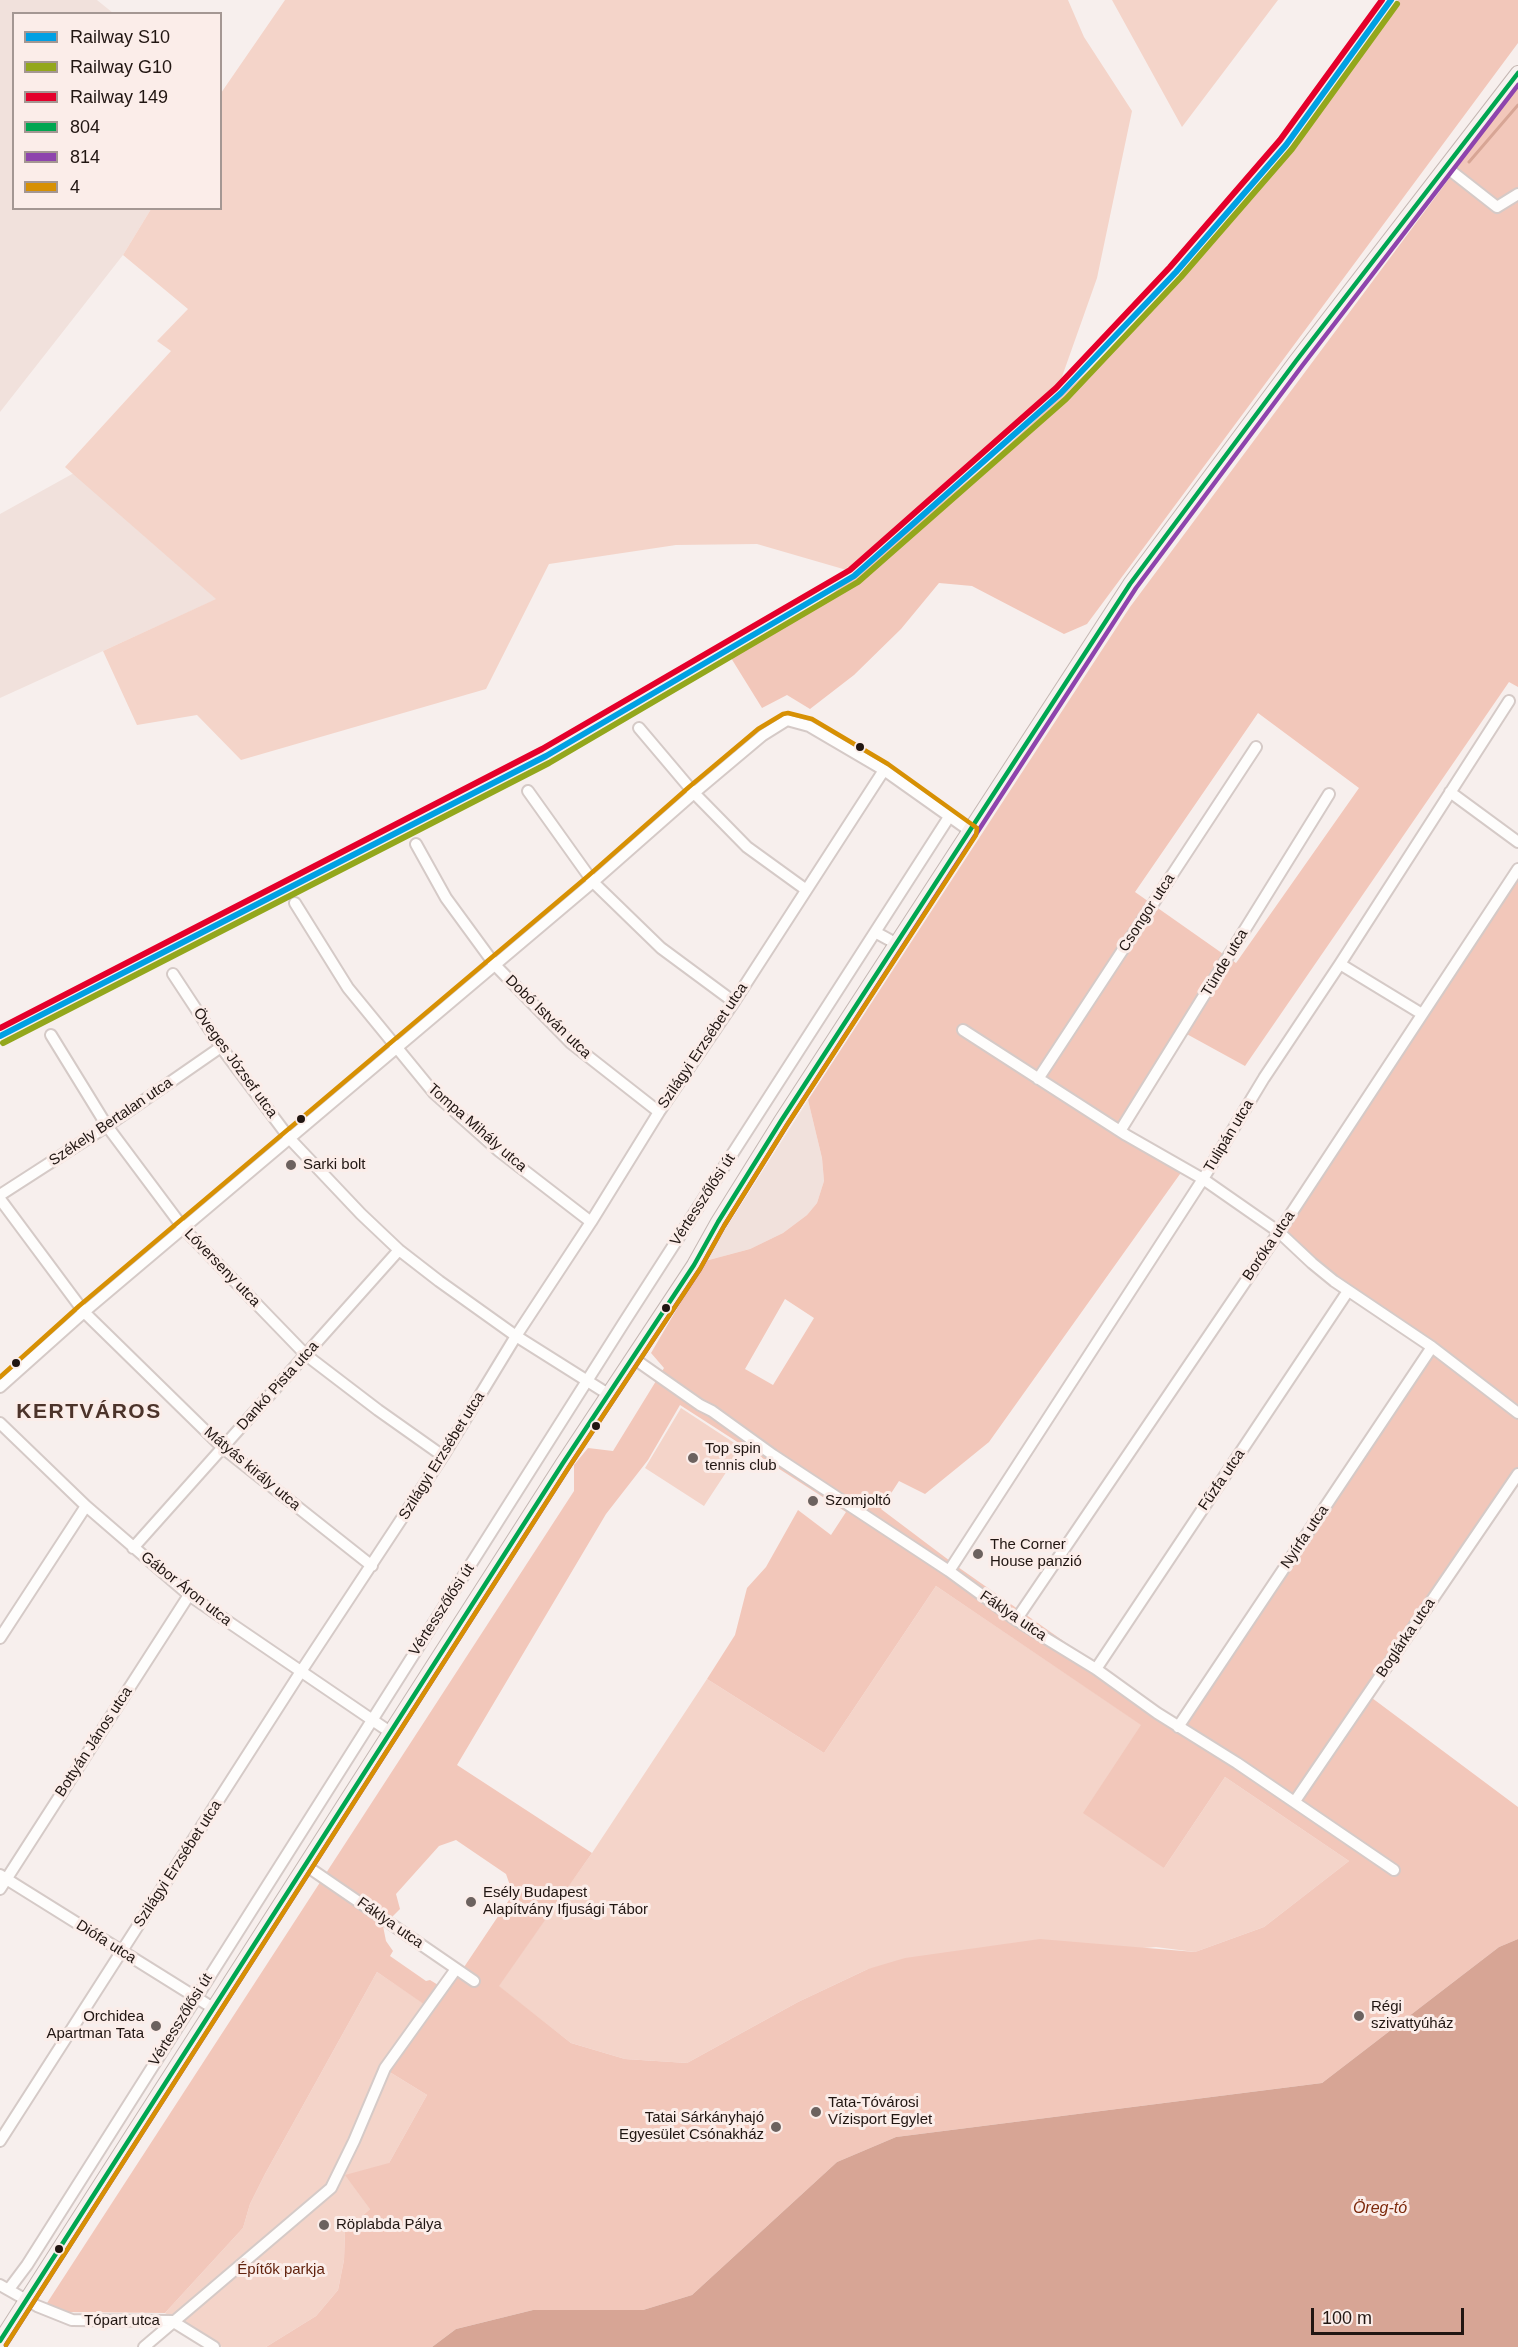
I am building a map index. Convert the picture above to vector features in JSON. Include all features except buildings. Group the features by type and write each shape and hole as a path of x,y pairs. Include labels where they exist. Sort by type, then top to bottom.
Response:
{"main road":[{"name":"Vértesszőlősi út","path":"0,2341 608,1394 694,1265 781,1120 1130,584 1296,362 1518,73"}],"street":[{"path":"1446,167 1497,207 1518,194"},
{"name":"Tulipán utca","path":"949,1571 1203,1179 1264,1078 1509,701"},
{"path":"0,1387 84,1312 593,882 694,793 763,735 787,720 809,726 884,770 970,831"},
{"path":"639,728 694,793 747,847 805,889"},
{"name":"Csongor utca","path":"1038,1078 1256,747"},
{"name":"Szilágyi Erzsébet utca","path":"0,2141 300,1673 443,1456 516,1336 659,1112 734,1002 884,770"},
{"path":"528,791 593,882 662,948 734,1002"},
{"path":"1450,792 1518,842"},
{"name":"Tünde utca","path":"1120,1131 1329,794"},
{"name":"Vértesszőlősi út","path":"4,2287 27,2265 195,1997 949,817"},
{"name":"Dobó István utca","path":"416,844 446,898 495,965 571,1043 659,1112"},
{"name":"Boróka utca","path":"1016,1620 1279,1232 1518,869"},
{"name":"Tompa Mihály utca","path":"295,903 348,988 434,1093 483,1136 591,1221"},
{"path":"875,932 897,944"},
{"path":"1340,964 1422,1014"},
{"name":"Öveges József utca","path":"173,974 221,1047 290,1139 361,1214 399,1250 439,1281 516,1336 608,1394"},
{"path":"963,1030 1120,1131 1203,1179 1279,1232 1312,1263 1348,1291 1432,1347 1518,1413"},
{"name":"Lóverseny utca","path":"51,1035 107,1126 184,1229 306,1355 443,1456"},
{"name":"Székely Bertalan utca","path":"0,1197 221,1047"},
{"name":"Mátyás király utca","path":"0,1197 84,1312 223,1448 372,1566"},
{"name":"Dankó Pista utca","path":"133,1548 399,1250"},
{"name":"Fűzfa utca","path":"1096,1669 1348,1291"},
{"name":"Nyírfa utca","path":"1178,1727 1432,1347"},
{"name":"Fáklya utca","path":"633,1358 773,1455 949,1571 1016,1620 1096,1669 1178,1727 1295,1802 1394,1870"},
{"name":"Gábor Áron utca","path":"0,1423 86,1506 189,1595 300,1673 390,1732"},
{"name":"Boglárka utca","path":"1295,1802 1518,1474"},
{"path":"0,1638 86,1506"},
{"name":"Bottyán János utca","path":"2,1881 189,1595"},
{"name":"Fáklya utca","path":"305,1865 474,1981"},
{"name":"Diófa utca","path":"2,1881 213,2008"},
{"path":"144,2347 331,2188 385,2068 456,1969"},
{"name":"Tópart utca","path":"4,2287 26,2300 72,2320 172,2321 214,2347"}],"shaded area":[{"path":"0,0 97,0 112,12 12,12 12,210 150,210 123,255 0,412"},
{"path":"1398,0 1518,0 1518,43 1087,624 1064,634 972,586 939,583 901,629 854,675 810,709 787,695 762,708 731,658 833,593 881,554 992,460 1126,336 1284,155"},
{"path":"1518,86 1518,687 1509,682 1245,1066 1183,1032 1119,1124 1185,1167 989,1442 925,1494 899,1481 881,1509 958,1567 1183,1725 1432,1347 1348,1291 1279,1232 1518,866 1518,1479 1372,1698 1518,1807 1518,1939 1499,1947 1322,2083 896,2137 837,2162 692,2295 643,2310 533,2310 456,2329 432,2347 266,2347 316,2316 338,2290 344,2260 345,2231 370,2209 345,2175 389,2163 427,2095 388,2071 428,2007 377,1972 265,2174 250,2204 243,2228 165,2313 66,2312 47,2303 574,1491 574,1465 588,1448 613,1451 664,1368 651,1353 705,1261 750,1249 783,1233 807,1215 817,1203 824,1181 822,1158 808,1100 1130,607","holes":["1258,713 1359,788 1236,963 1135,892","785,1299 814,1318 773,1385 745,1369","680,1405 846,1512 831,1535 798,1510 766,1567 747,1588 735,1635 707,1679 824,1753 936,1586 1141,1725 1083,1813 1164,1868 1225,1777 1349,1861 1264,1927 1195,1952 1040,1939 905,1958 868,1969 798,2002 687,2063 625,2059 571,2043 499,1986 592,1853 457,1765 606,1514 648,1460","456,1840 506,1874 513,1894 448,1991 430,1980 426,1981 390,1956 393,1951 386,1941 383,1926 400,1909 396,1894 439,1846"]},
{"path":"74,473 217,599 0,698 0,514"},
{"path":"808,1100 822,1158 824,1181 817,1203 807,1215 783,1233 750,1249 705,1261"}],"green space":[{"path":"285,0 1068,0 1084,37 1132,111 1097,278 1058,388 850,571 757,544 676,545 549,564 486,689 241,760 197,715 137,725 103,651 216,599 65,467 171,351 157,341 188,309 123,255 150,210 222,210 222,92"},
{"path":"1112,0 1278,0 1182,127"},
{"name":"Top spin tennis club","path":"681,1408 742,1448 704,1506 645,1468"},
{"path":"936,1586 1142,1725 1164,1868 1225,1777 1349,1861 1264,1927 1195,1952 1156,1947 868,1969 798,2002 687,2063 625,2059 571,2043 498,1986 592,1853 707,1679 824,1753"},
{"name":"Építők parkja","path":"377,1972 429,2007 388,2071 427,2095 389,2163 370,2209 345,2231 344,2260 338,2290 316,2316 266,2347 222,2347 165,2313 243,2228 250,2204 265,2174"}],"water":[{"name":"Öreg-tó","path":"1518,1939 1518,2347 432,2347 456,2329 533,2310 643,2310 692,2295 837,2162 896,2137 1322,2083 1499,1947"}],"waterway":[{"path":"1469,162 1518,105"}],"rail line":[{"name":"149","path":"0,1028 542,749 850,570 1056,388 1170,267 1280,140 1382,0"},
{"name":"S10","path":"0,1036 546,756 854,576 1061,393 1176,272 1286,145 1391,0"},
{"name":"G10","path":"3,1043 549,763 858,582 1066,399 1181,277 1292,149 1397,4"}],"transit line":[{"name":"804","path":"0,2341 563,1463 694,1265 781,1121 1130,584 1296,361 1518,73"},
{"name":"814","path":"6,2345 569,1467 700,1269 787,1125 1136,588 1302,366 1518,85"},
{"name":"4","path":"0,1377 79,1306 588,876 689,787 758,729 783,714 788,713 812,719 888,764 977,828 976,835 787,1125 700,1269 569,1467 6,2345"}],"place":[{"name":"Sarki bolt","path":"291,1165"},
{"name":"Top spin tennis club","path":"693,1458"},
{"name":"Szomjoltó","path":"813,1501"},
{"name":"The Corner House panzió","path":"978,1554"},
{"name":"Esély Budapest Alapítvány Ifjusági Tábor","path":"471,1902"},
{"name":"Régi szivattyúház","path":"1359,2016"},
{"name":"Orchidea Apartman Tata","path":"156,2026"},
{"name":"Tata-Tóvárosi Vízisport Egylet","path":"816,2112"},
{"name":"Tatai Sárkányhajó Egyesület Csónakház","path":"776,2127"},
{"name":"Röplabda Pálya","path":"324,2225"}],"district":[{"name":"KERTVÁROS","path":"89,1412"}]}
